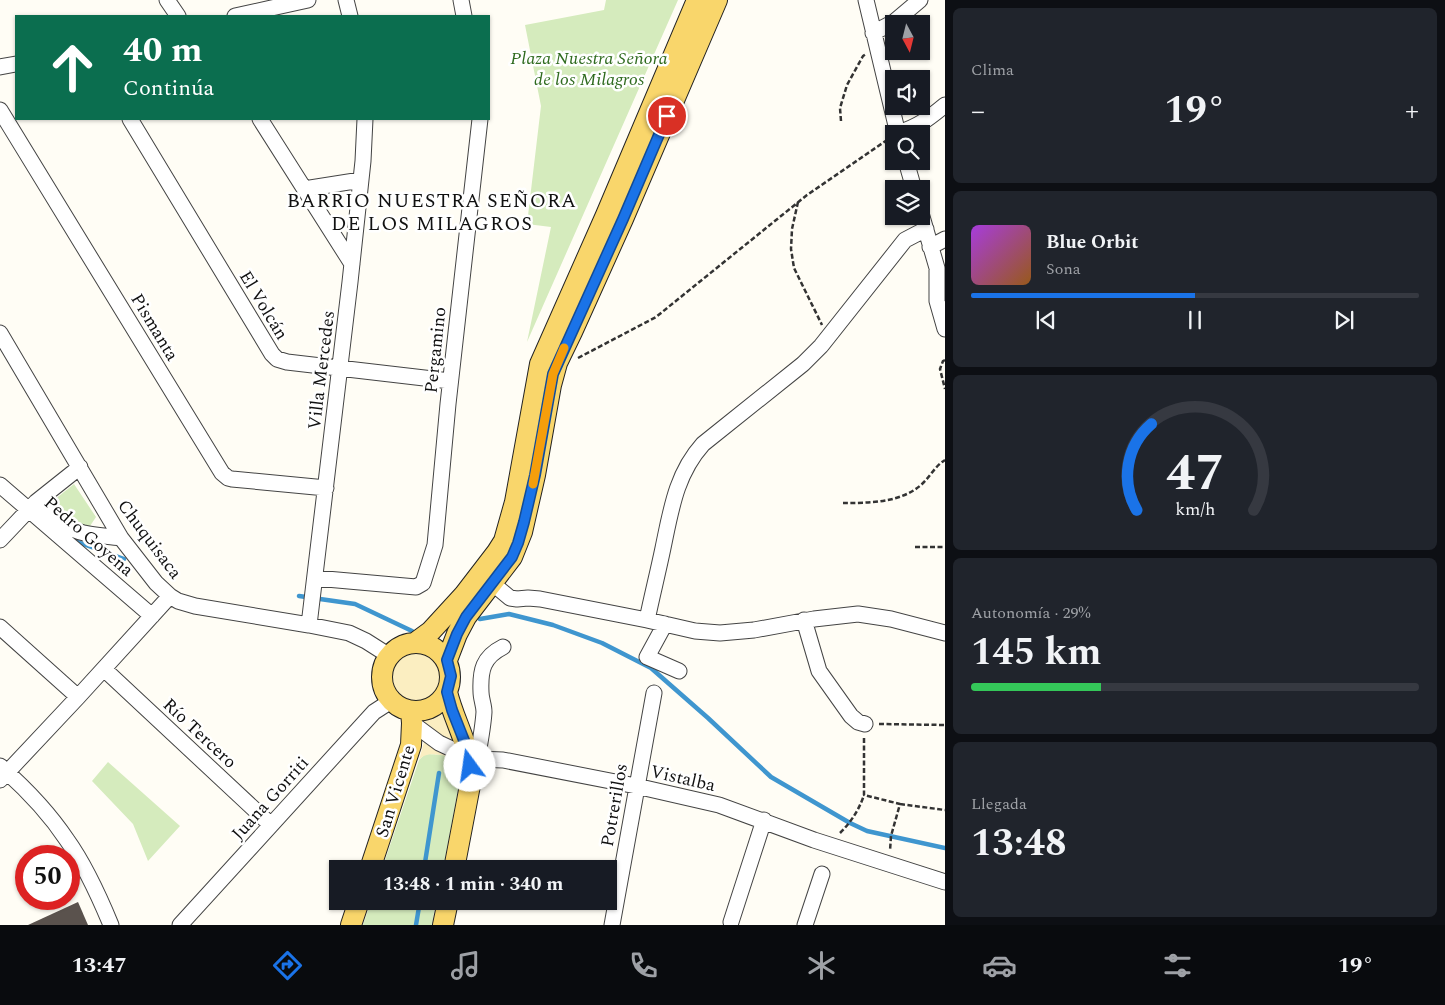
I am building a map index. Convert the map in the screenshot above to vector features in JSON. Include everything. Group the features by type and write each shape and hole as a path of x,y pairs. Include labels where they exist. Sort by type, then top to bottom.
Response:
{"main road":[{"path":"416,642 431,631 464,594 504,541 515,502 540,364 606,215 697,0"},
{"path":"447,660 463,621 512,557 522,532 535,475 550,385 557,363 623,219 717,0"},
{"path":"416,642 434,647 441,653 447,660 451,676 447,692 442,699 432,708 412,717 391,701 384,691 382,669 388,655 394,650 404,644 416,642"},
{"path":"447,692 452,710 473,758 471,780 456,860"},
{"name":"San Vicente","path":"373,860 407,762 411,746 412,717"},
{"path":"351,925 356,910"},
{"path":"443,925 446,910"}],"street":[{"path":"168,0 177,15"},
{"path":"240,15 308,0"},
{"path":"346,0 350,15"},
{"path":"461,0 464,15"},
{"path":"866,0 896,125"},
{"path":"875,39 920,0"},
{"path":"0,67 15,64"},
{"path":"919,125 945,105"},
{"name":"Pismanta","path":"0,110 222,473 232,479 326,488"},
{"name":"El Volcán","path":"131,120 272,354 277,359 287,362 450,382"},
{"path":"261,120 352,264"},
{"name":"Villa Mercedes","path":"309,625 352,264 365,120"},
{"name":"Pergamino","path":"314,578 416,587 423,584 435,545 450,382 480,120"},
{"path":"304,189 361,180"},
{"path":"925,225 941,284 937,301 945,329"},
{"path":"647,620 673,501 685,469 692,457 703,444 803,364 821,346 905,240 926,229"},
{"path":"930,246 945,239"},
{"name":"Chuquisaca","path":"0,333 121,538 156,583 170,596 178,601 195,606 349,633 388,655"},
{"path":"0,540 33,506 80,468"},
{"name":"Pedro Goyena","path":"0,472 33,506 152,616"},
{"name":"Pedro Goyena","path":"0,485 33,506 84,534 121,538"},
{"path":"492,583 510,598 517,600 528,598 540,599 695,631 720,633 754,630 804,620 858,614 891,619 945,633"},
{"path":"111,925 97,894 68,840 55,823 2,773 78,697 170,596"},
{"path":"804,620 819,670 851,716 864,724"},
{"path":"665,624 646,657 679,671"},
{"path":"0,627 78,697"},
{"path":"473,758 484,709 481,693 482,670 486,659 503,647"},
{"name":"Río Tercero","path":"104,669 271,825"},
{"name":"Potrerillos","path":"612,925 654,693"},
{"name":"Juana Gorriti","path":"180,925 374,712 391,701"},
{"name":"Vistalba","path":"412,717 439,743 451,750 473,758 503,760 636,786 719,805 830,845 945,882"},
{"path":"731,922 764,820"},
{"path":"805,925 822,874"}],"path":[{"path":"841,121 840,108 847,85 875,39"},
{"path":"557,363 576,359 656,317 798,202 885,142"},
{"path":"798,202 792,230 794,268 828,337"},
{"path":"945,360 940,369 945,389"},
{"path":"843,503 874,503 907,494 924,482 936,467 945,460"},
{"path":"914,547 945,547"},
{"path":"830,845 850,823 861,806 864,795 864,724 945,725"},
{"path":"864,795 900,804 945,810"},
{"path":"888,864 891,836 900,804"}],"green space":[{"name":"Plaza Nuestra Señora de los Milagros","path":"606,0 678,0 527,342 551,227 527,224 541,106 525,25 604,10"},
{"path":"74,484 96,517 90,526 75,524 49,504"},
{"path":"424,755 446,755 455,759 460,767 461,774 445,860 385,860 419,760"},
{"path":"108,762 180,826 148,861 133,824 92,781"},
{"path":"368,910 434,910 432,925 363,925"}],"sand":[{"path":"412,651 422,651 435,658 442,671 442,681 435,694 422,701 412,701 403,697 396,690 392,681 392,671 396,662 403,655"},
{"path":"442,710 456,746 423,722"},
{"path":"425,738 451,757 425,755 419,760"}],"building":[{"path":"80,907 88,925 28,925 61,910 80,910"}],"waterway":[{"path":"75,541 124,559"},
{"path":"299,596 355,604 412,631"},
{"path":"480,619 509,614 553,625 602,643 651,668 771,777 867,831 945,848"},
{"path":"425,860 439,773"},
{"path":"416,925 418,910"}],"slow traffic":[{"path":"533,484 553,374 564,348"}],"district":[{"name":"BARRIO NUESTRA SEÑORA DE LOS MILAGROS","path":"432,212"}],"route":[{"path":"470,766 465,743 447,692 451,676 447,660 461,625 516,549 522,532 535,475 553,374 667,116"}]}
